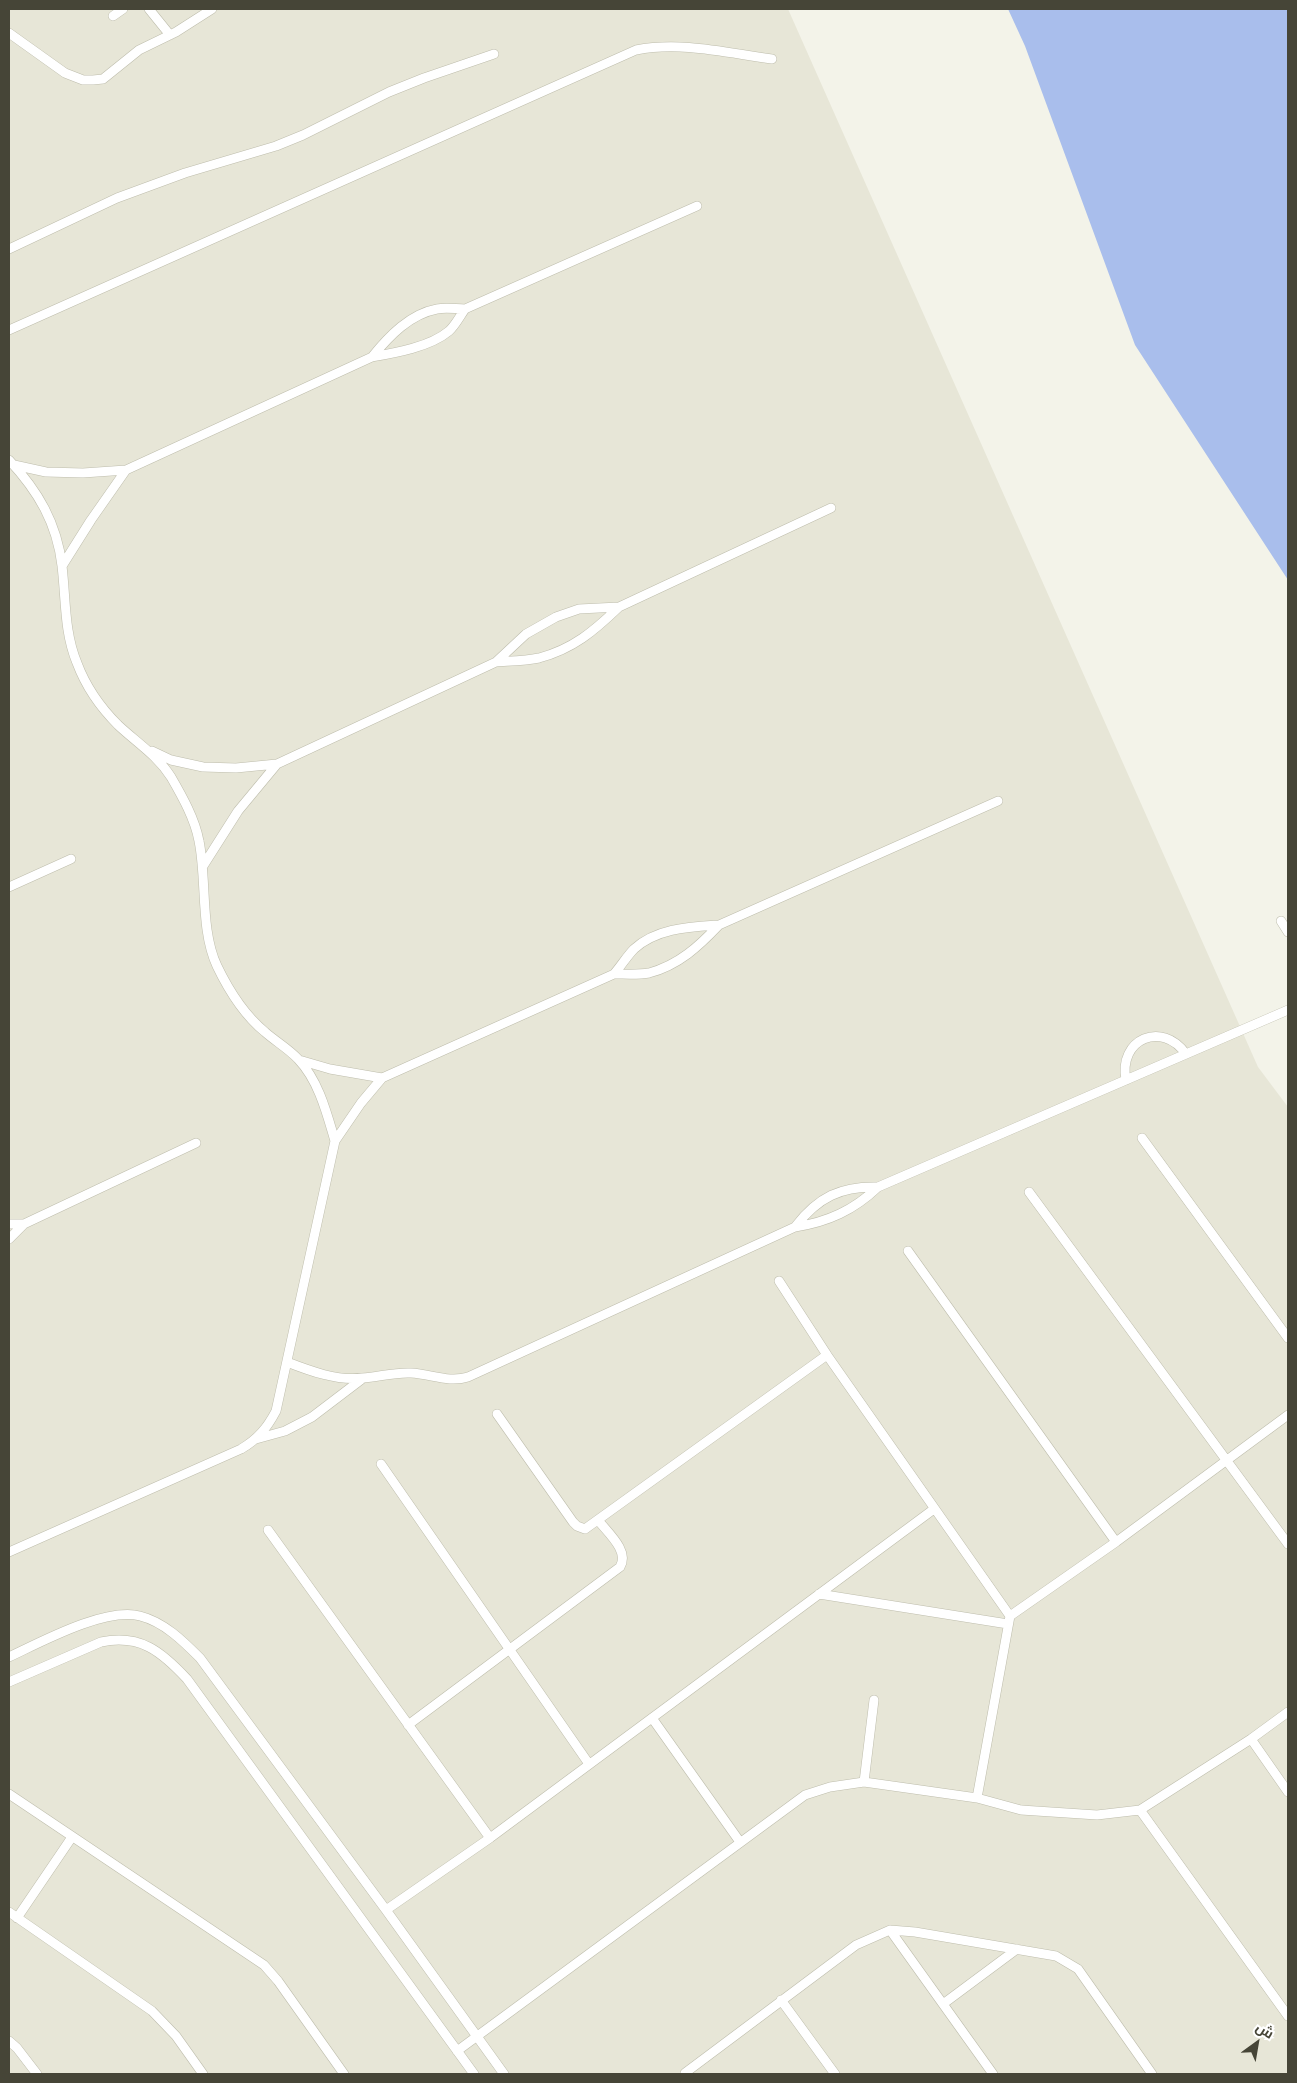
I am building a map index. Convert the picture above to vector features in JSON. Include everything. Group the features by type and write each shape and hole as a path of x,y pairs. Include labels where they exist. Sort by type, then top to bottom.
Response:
{"lane":[{"path":"113,16 122,9"},
{"path":"149,9 170,34"},
{"path":"9,33 64,72 83,80 102,79 118,69 139,50 212,9"},
{"path":"9,330 636,50 656,46 684,46 772,59"},
{"path":"9,248 117,198 185,173 276,146 303,135 389,92 494,54"},
{"path":"372,356 391,334 413,319 437,309 465,309 697,206"},
{"path":"12,462 46,472 83,473 126,470 372,356 403,352 427,343 449,331 465,309"},
{"path":"12,462 39,497 56,530 62,566 67,627 76,662 91,694 118,724 148,749 170,776 187,808 199,840 203,866 206,921 216,963 237,1003 263,1031 299,1060 318,1089 335,1141"},
{"path":"62,566 126,470"},
{"path":"496,662 538,658 569,646 593,632 619,607 831,508"},
{"path":"148,749 171,760 203,767 236,768 277,764 496,662 526,634 556,617 579,609 619,607"},
{"path":"203,866 238,812 277,764"},
{"path":"614,974 635,949 658,934 684,927 720,925 998,801"},
{"path":"9,886 71,859"},
{"path":"1281,921 1288,932"},
{"path":"256,1440 268,1426 276,1411 335,1141 382,1078 614,974 648,973 674,963 695,950 720,925"},
{"path":"795,1227 811,1209 831,1195 854,1188 878,1187 1288,1010"},
{"path":"1126,1080 1125,1062 1128,1054 1140,1041 1148,1037 1166,1038 1181,1047 1186,1054"},
{"path":"299,1060 330,1069 382,1078"},
{"path":"1142,1138 1288,1338"},
{"path":"9,1239 24,1224 196,1143"},
{"path":"287,1362 320,1373 362,1378 403,1372 454,1380 468,1377 795,1227 811,1225 841,1215 867,1198 878,1187"},
{"path":"1029,1192 1288,1544"},
{"path":"9,1224 24,1224"},
{"path":"908,1251 1116,1542"},
{"path":"779,1281 827,1355 1009,1620"},
{"path":"498,1414 573,1522 577,1526 585,1528 827,1355"},
{"path":"9,1552 241,1449 256,1440 285,1431 312,1417 362,1378"},
{"path":"977,1798 1009,1620 1288,1415"},
{"path":"380,1464 589,1764"},
{"path":"386,1910 490,1838 934,1509"},
{"path":"408,1724 620,1567 623,1562 623,1556 619,1547 598,1520"},
{"path":"268,1530 490,1838"},
{"path":"819,1594 1009,1620"},
{"path":"9,1657 83,1624 113,1616 139,1616 165,1628 200,1658 504,2074"},
{"path":"9,1682 100,1642 115,1639 133,1640 150,1647 169,1659 187,1679 474,2074"},
{"path":"864,1782 874,1700"},
{"path":"456,2051 477,2038 740,1842 805,1796 830,1787 864,1782 977,1798 1021,1810 1097,1814 1140,1810 1251,1739 1288,1712"},
{"path":"652,1718 740,1842"},
{"path":"1251,1739 1288,1792"},
{"path":"9,1794 264,1965 278,1981 344,2074"},
{"path":"1140,1810 1288,2016"},
{"path":"17,1918 72,1837"},
{"path":"9,1912 152,2011 176,2036 203,2074"},
{"path":"890,1930 993,2074"},
{"path":"685,2074 856,1945 890,1930 914,1932 1056,1956 1078,1969 1152,2074"},
{"path":"943,2004 1017,1949"},
{"path":"781,2000 835,2074"},
{"path":"9,2041 17,2048 37,2074"}],"shaded area":[{"path":"9,9 788,9 1258,1067 1288,1107 1288,2074 9,2074"}],"water":[{"path":"1008,9 1288,9 1288,580 1135,345 1025,46"}]}
